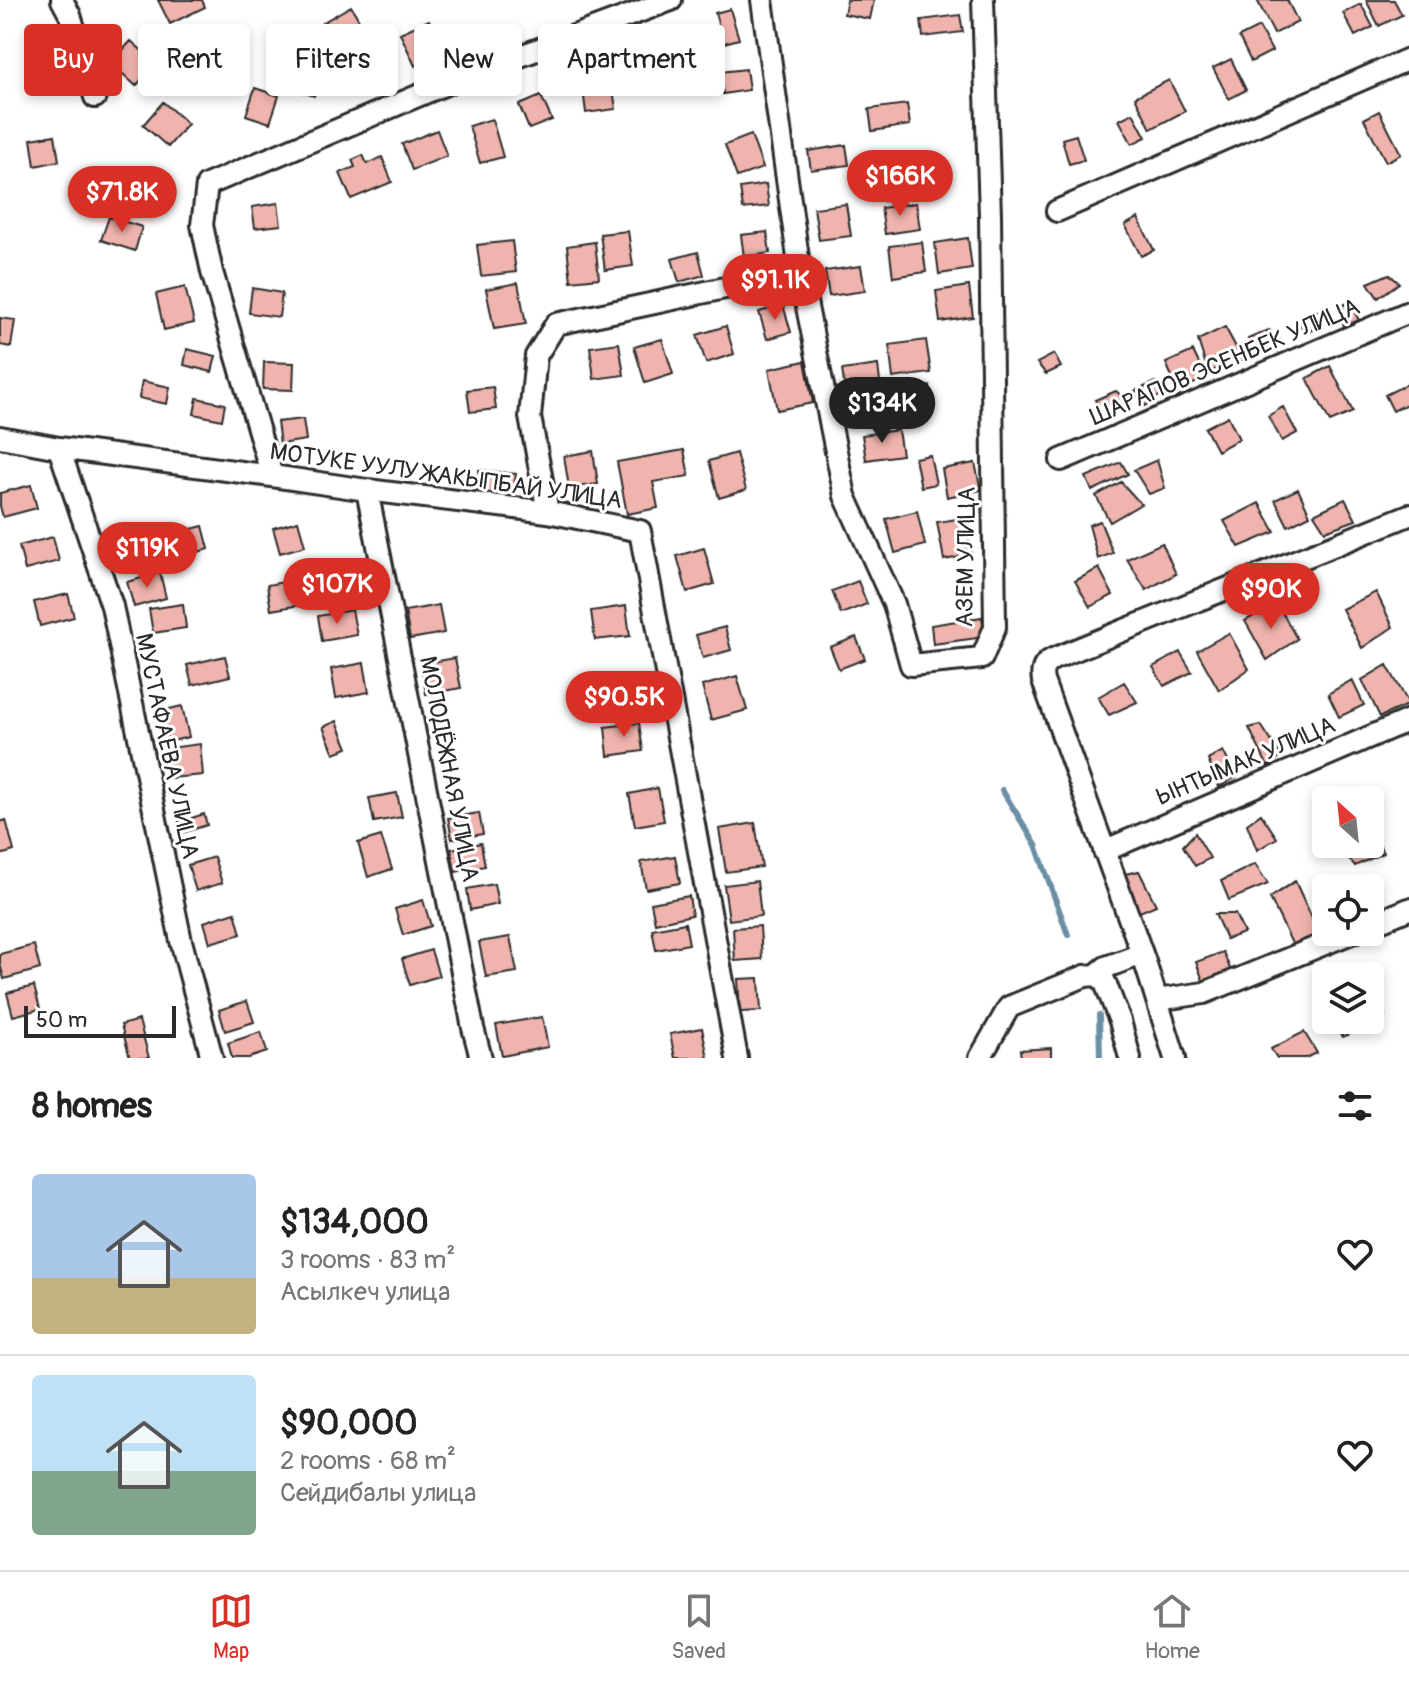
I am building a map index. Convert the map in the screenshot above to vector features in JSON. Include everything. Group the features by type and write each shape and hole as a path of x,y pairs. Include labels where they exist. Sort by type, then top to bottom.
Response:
{"street":[{"path":"62,0 70,15 95,97"},
{"path":"272,476 212,272 202,225 207,185 453,81 671,0"},
{"path":"548,512 530,417 536,356 556,324 800,272 762,0"},
{"name":"АЗЕМ УЛИЦА","path":"800,272 845,496 894,604 911,665 982,658 995,627 991,230 983,0"},
{"path":"1057,211 1409,59"},
{"name":"ШАРАПОВ ЭСЕНБЕК УЛИЦА","path":"1061,460 1409,312"},
{"name":"МОТУКЕ УУЛУ ЖАКЫПБАЙ УЛИЦА","path":"0,437 59,448 548,512 640,531 737,1058"},
{"name":"МУСТАФАЕВА УЛИЦА","path":"59,448 112,606 181,941 212,1058"},
{"name":"МОЛОДЁЖНАЯ УЛИЦА","path":"367,490 481,1058"},
{"path":"1175,1058 1142,954 1043,681 1043,669 1053,659 1409,515"},
{"name":"ЫНТЫМАК УЛИЦА","path":"1104,851 1409,720"},
{"path":"1384,919 1409,909"},
{"path":"1157,1000 1204,993 1320,946"},
{"path":"980,1058 1009,1007 1085,976 1096,975 1106,967 1142,954"},
{"path":"1096,975 1104,980 1130,1058"}],"building":[{"path":"158,0 202,0 205,7 170,24"},
{"path":"847,0 874,0 870,19 844,14"},
{"path":"1257,0 1287,0 1298,22 1274,34"},
{"path":"1366,0 1394,0 1402,15 1379,26"},
{"path":"1361,4 1373,27 1355,36 1343,13"},
{"path":"351,6 361,24 323,24"},
{"path":"730,9 739,39 725,43 725,24 718,24 715,13"},
{"path":"960,15 963,32 923,37 921,20"},
{"path":"414,27 414,64 400,33"},
{"path":"1259,27 1272,51 1251,62 1239,37"},
{"path":"131,41 138,47 136,86 122,73 122,51"},
{"path":"1231,59 1246,90 1229,99 1213,68"},
{"path":"746,69 749,90 725,94 725,71"},
{"path":"1169,80 1185,111 1151,129 1135,97"},
{"path":"255,88 266,92 266,96 279,96 270,123 246,115"},
{"path":"541,96 552,120 529,129 519,105"},
{"path":"584,96 614,96 616,109 586,113"},
{"path":"163,102 188,124 168,147 143,125"},
{"path":"907,104 910,125 872,131 869,109"},
{"path":"1379,111 1401,154 1386,162 1364,119"},
{"path":"1133,113 1146,137 1132,144 1119,120"},
{"path":"492,119 503,157 480,163 469,126"},
{"path":"437,130 447,156 412,170 402,144"},
{"path":"55,135 59,161 35,166 31,139"},
{"path":"751,135 763,168 737,177 725,145"},
{"path":"1076,135 1084,160 1069,164 1062,139"},
{"path":"846,145 849,165 811,170 808,151"},
{"path":"363,155 367,164 382,157 392,182 351,199 340,173 355,167 352,160"},
{"path":"914,170 918,196 883,201 879,175"},
{"path":"766,184 769,206 743,209 740,188"},
{"path":"117,188 145,194 142,211 114,204"},
{"path":"278,203 281,225 255,228 252,207"},
{"path":"916,203 920,229 885,234 881,208"},
{"path":"846,204 851,236 819,240 814,208"},
{"path":"109,217 142,227 135,251 101,240"},
{"path":"1138,218 1154,250 1141,256 1125,225"},
{"path":"628,231 633,266 605,270 600,234"},
{"path":"767,232 770,253 744,257 741,235"},
{"path":"968,238 972,269 939,274 935,243"},
{"path":"512,241 516,272 481,276 477,245"},
{"path":"595,242 599,278 571,281 567,246"},
{"path":"922,242 926,272 893,277 889,246"},
{"path":"698,252 704,275 679,282 672,259"},
{"path":"861,266 865,291 829,296 825,271"},
{"path":"1389,274 1399,283 1378,298 1368,283"},
{"path":"518,283 526,324 494,329 486,289"},
{"path":"969,286 973,317 940,322 936,291"},
{"path":"185,287 194,323 164,330 156,294"},
{"path":"252,288 282,293 279,317 249,313"},
{"path":"1349,302 1359,320 1344,327 1340,307"},
{"path":"783,305 791,332 767,339 759,312"},
{"path":"1318,311 1327,320 1306,334 1297,319"},
{"path":"0,318 15,320 11,347 0,345"},
{"path":"726,326 734,354 706,363 697,335"},
{"path":"1225,327 1243,360 1208,372 1198,340"},
{"path":"1269,330 1279,339 1258,354 1248,339"},
{"path":"662,339 673,374 645,383 634,347"},
{"path":"926,340 931,373 893,378 889,345"},
{"path":"619,343 624,375 594,379 590,347"},
{"path":"187,349 216,356 212,372 184,365"},
{"path":"1193,351 1206,378 1178,391 1166,363"},
{"path":"1054,354 1061,367 1046,374 1037,363"},
{"path":"805,361 813,403 777,410 769,369"},
{"path":"264,362 294,363 293,390 263,389"},
{"path":"878,365 881,390 846,395 842,370"},
{"path":"1330,366 1353,412 1330,422 1307,378"},
{"path":"142,381 170,387 167,404 139,398"},
{"path":"1156,382 1166,391 1145,406 1135,391"},
{"path":"1409,383 1409,403 1393,411 1385,395"},
{"path":"930,386 932,403 902,408 899,390"},
{"path":"493,387 496,409 470,412 467,390"},
{"path":"1116,391 1126,400 1105,415 1095,400"},
{"path":"197,398 225,404 222,420 194,414"},
{"path":"1283,407 1297,433 1282,441 1268,416"},
{"path":"1228,416 1239,439 1217,451 1205,428"},
{"path":"303,419 306,440 280,444 277,422"},
{"path":"898,430 902,455 866,460 862,435"},
{"path":"684,450 689,476 653,482 658,508 627,514 617,462"},
{"path":"593,451 598,484 569,488 564,456"},
{"path":"736,453 746,490 719,498 709,461"},
{"path":"930,455 936,484 921,487 915,458"},
{"path":"1157,460 1165,488 1149,494 1134,470"},
{"path":"1121,462 1128,474 1092,491 1086,477"},
{"path":"975,463 981,490 947,497 942,469"},
{"path":"479,470 516,474 513,496 477,492"},
{"path":"1121,482 1141,504 1110,522 1096,496"},
{"path":"31,485 37,508 3,517 0,493"},
{"path":"1298,489 1310,515 1288,526 1275,500"},
{"path":"1345,499 1356,520 1325,531 1314,514"},
{"path":"1259,503 1275,532 1239,547 1224,521"},
{"path":"917,511 925,545 895,553 886,519"},
{"path":"965,518 971,555 944,560 937,522"},
{"path":"298,521 305,546 280,553 273,528"},
{"path":"1100,521 1113,553 1098,559 1089,525"},
{"path":"203,526 209,549 186,555 180,532"},
{"path":"53,537 59,561 25,570 19,546"},
{"path":"1162,543 1176,574 1146,590 1127,559"},
{"path":"704,548 714,584 687,592 677,556"},
{"path":"1099,568 1113,595 1090,607 1075,581"},
{"path":"160,573 166,598 134,607 127,582"},
{"path":"301,579 306,604 271,610 267,585"},
{"path":"858,581 867,604 841,614 832,591"},
{"path":"1376,592 1393,627 1362,648 1342,609"},
{"path":"68,594 74,617 40,626 34,602"},
{"path":"1277,603 1297,639 1267,660 1245,621"},
{"path":"183,604 186,628 153,633 149,609"},
{"path":"439,605 444,633 410,639 405,611"},
{"path":"626,606 630,636 595,640 591,611"},
{"path":"352,610 357,635 322,641 318,616"},
{"path":"982,617 985,637 933,644 931,625"},
{"path":"725,627 731,650 703,658 696,635"},
{"path":"1229,633 1249,669 1219,690 1197,651"},
{"path":"856,637 865,659 839,669 830,647"},
{"path":"1180,652 1192,672 1164,686 1153,667"},
{"path":"225,656 230,676 192,685 187,665"},
{"path":"455,658 461,688 426,694 421,664"},
{"path":"364,663 369,692 336,698 331,669"},
{"path":"1387,665 1409,704 1380,717 1362,680"},
{"path":"737,676 747,710 711,720 702,686"},
{"path":"1352,680 1364,705 1339,717 1328,694"},
{"path":"1124,682 1137,702 1109,715 1098,697"},
{"path":"182,706 189,737 168,742 161,711"},
{"path":"337,721 348,748 334,753 323,727"},
{"path":"639,723 643,751 608,756 605,727"},
{"path":"1261,725 1281,756 1268,767 1249,728"},
{"path":"200,744 203,775 171,778 168,748"},
{"path":"1223,751 1236,777 1219,787 1208,760"},
{"path":"658,788 664,821 635,826 629,794"},
{"path":"397,793 402,817 374,822 369,798"},
{"path":"479,813 483,834 452,839 448,818"},
{"path":"204,814 207,825 182,833 179,822"},
{"path":"1261,814 1277,838 1257,850 1247,824"},
{"path":"6,820 14,851 0,855 0,822"},
{"path":"755,823 762,867 726,872 719,829"},
{"path":"1195,833 1210,858 1195,866 1183,846"},
{"path":"381,836 392,869 368,877 358,843"},
{"path":"481,843 485,866 455,872 451,849"},
{"path":"675,856 680,883 646,889 641,862"},
{"path":"214,857 222,883 196,891 188,865"},
{"path":"1348,858 1372,858 1355,866"},
{"path":"1255,864 1268,884 1229,900 1221,881"},
{"path":"1139,871 1156,905 1133,915 1116,876"},
{"path":"757,881 761,916 729,920 724,885"},
{"path":"1295,881 1312,918 1314,946 1297,954 1270,898"},
{"path":"494,884 498,904 470,910 467,889"},
{"path":"689,896 692,915 655,923 651,903"},
{"path":"423,900 431,926 403,935 395,909"},
{"path":"235,912 241,934 210,943 204,922"},
{"path":"1215,914 1235,914 1244,933 1226,939"},
{"path":"685,923 689,944 656,950 652,929"},
{"path":"760,926 762,959 735,961 733,928"},
{"path":"510,937 517,972 486,977 479,942"},
{"path":"34,945 40,969 4,979 0,954"},
{"path":"431,950 439,976 410,985 402,959"},
{"path":"1223,952 1234,978 1206,988 1196,962"},
{"path":"759,978 761,1011 740,1012 738,979"},
{"path":"34,986 40,1009 13,1016 7,993"},
{"path":"247,1001 254,1022 225,1031 219,1010"},
{"path":"542,1017 548,1047 502,1056 496,1025"},
{"path":"139,1020 149,1058 130,1058 121,1025"},
{"path":"702,1028 708,1058 675,1058 670,1034"},
{"path":"261,1032 267,1052 249,1058 232,1058 228,1043"},
{"path":"1304,1032 1317,1053 1306,1058 1277,1058 1271,1049"},
{"path":"1051,1048 1051,1058 1021,1058 1020,1050"}],"waterway":[{"path":"1002,790 1036,845 1068,935"},
{"path":"1099,1015 1100,1058"}]}
